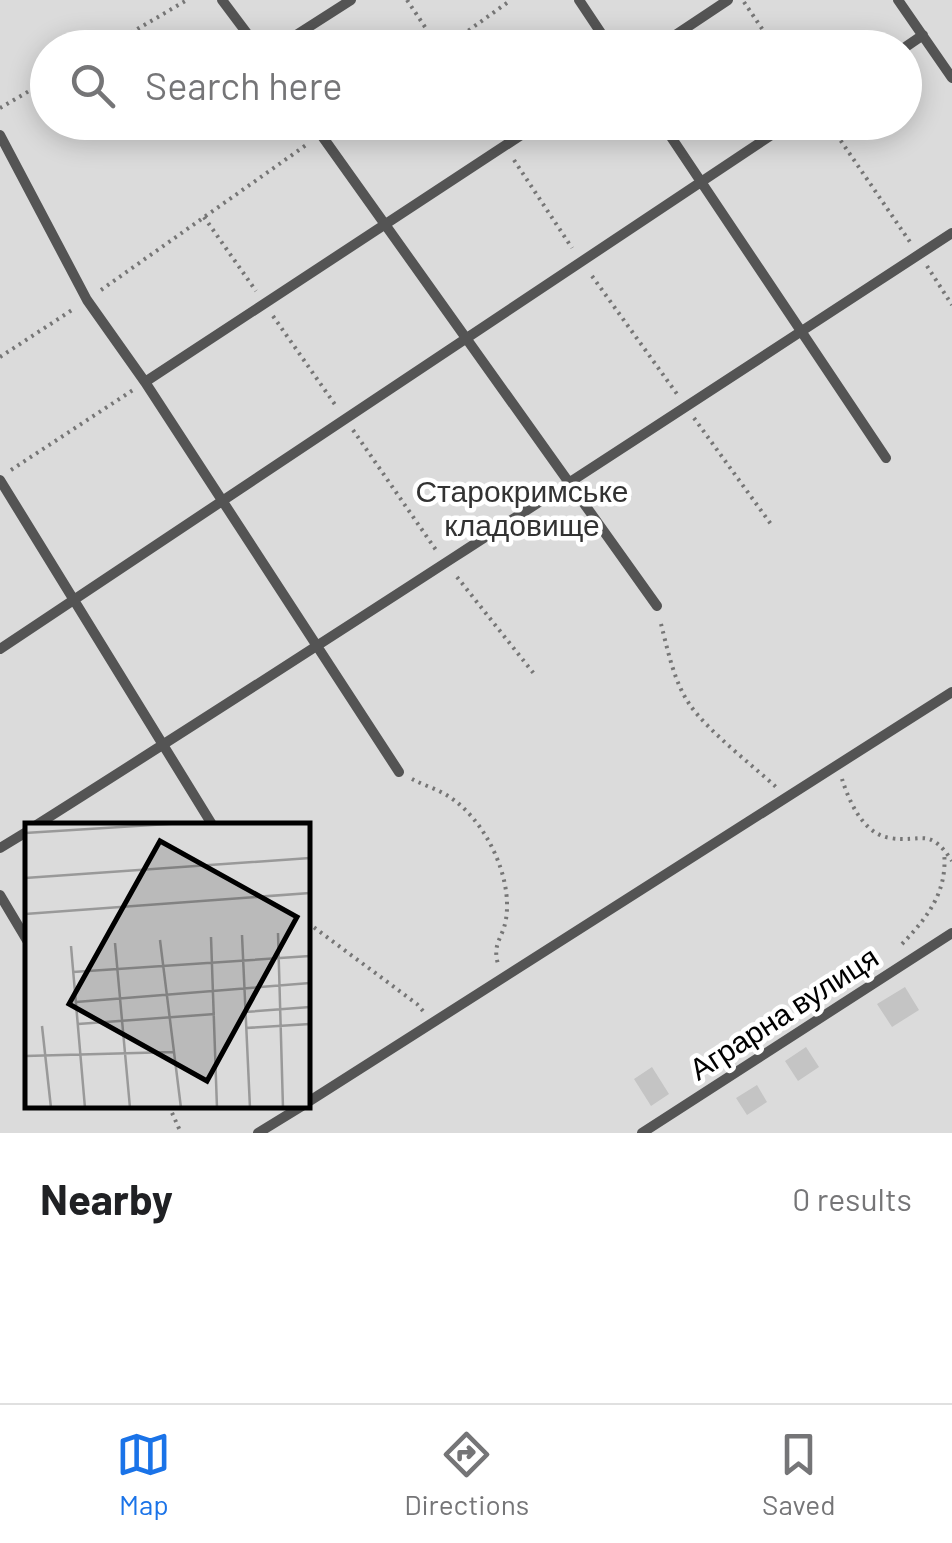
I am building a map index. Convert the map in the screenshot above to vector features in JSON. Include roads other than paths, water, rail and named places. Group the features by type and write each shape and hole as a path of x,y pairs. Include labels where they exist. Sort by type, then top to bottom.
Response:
{"lane":[{"path":"222,0 244,30"},
{"path":"304,30 351,0"},
{"path":"579,0 599,30"},
{"path":"683,30 728,0"},
{"path":"898,0 919,30"},
{"path":"922,35 952,78"},
{"path":"0,136 87,300 145,382 399,772"},
{"path":"324,140 657,606"},
{"path":"145,382 514,140"},
{"path":"673,140 886,458"},
{"path":"0,648 764,140"},
{"path":"41,823 952,233"},
{"path":"0,478 211,823"},
{"path":"310,1100 952,692"},
{"path":"0,848 25,832"},
{"path":"0,895 25,937"},
{"name":"Аграрна вулиця","path":"642,1133 952,932"},
{"path":"258,1133 298,1108"}],"park label":[{"name":"Старокримське кладовище","path":"522,507"}]}
